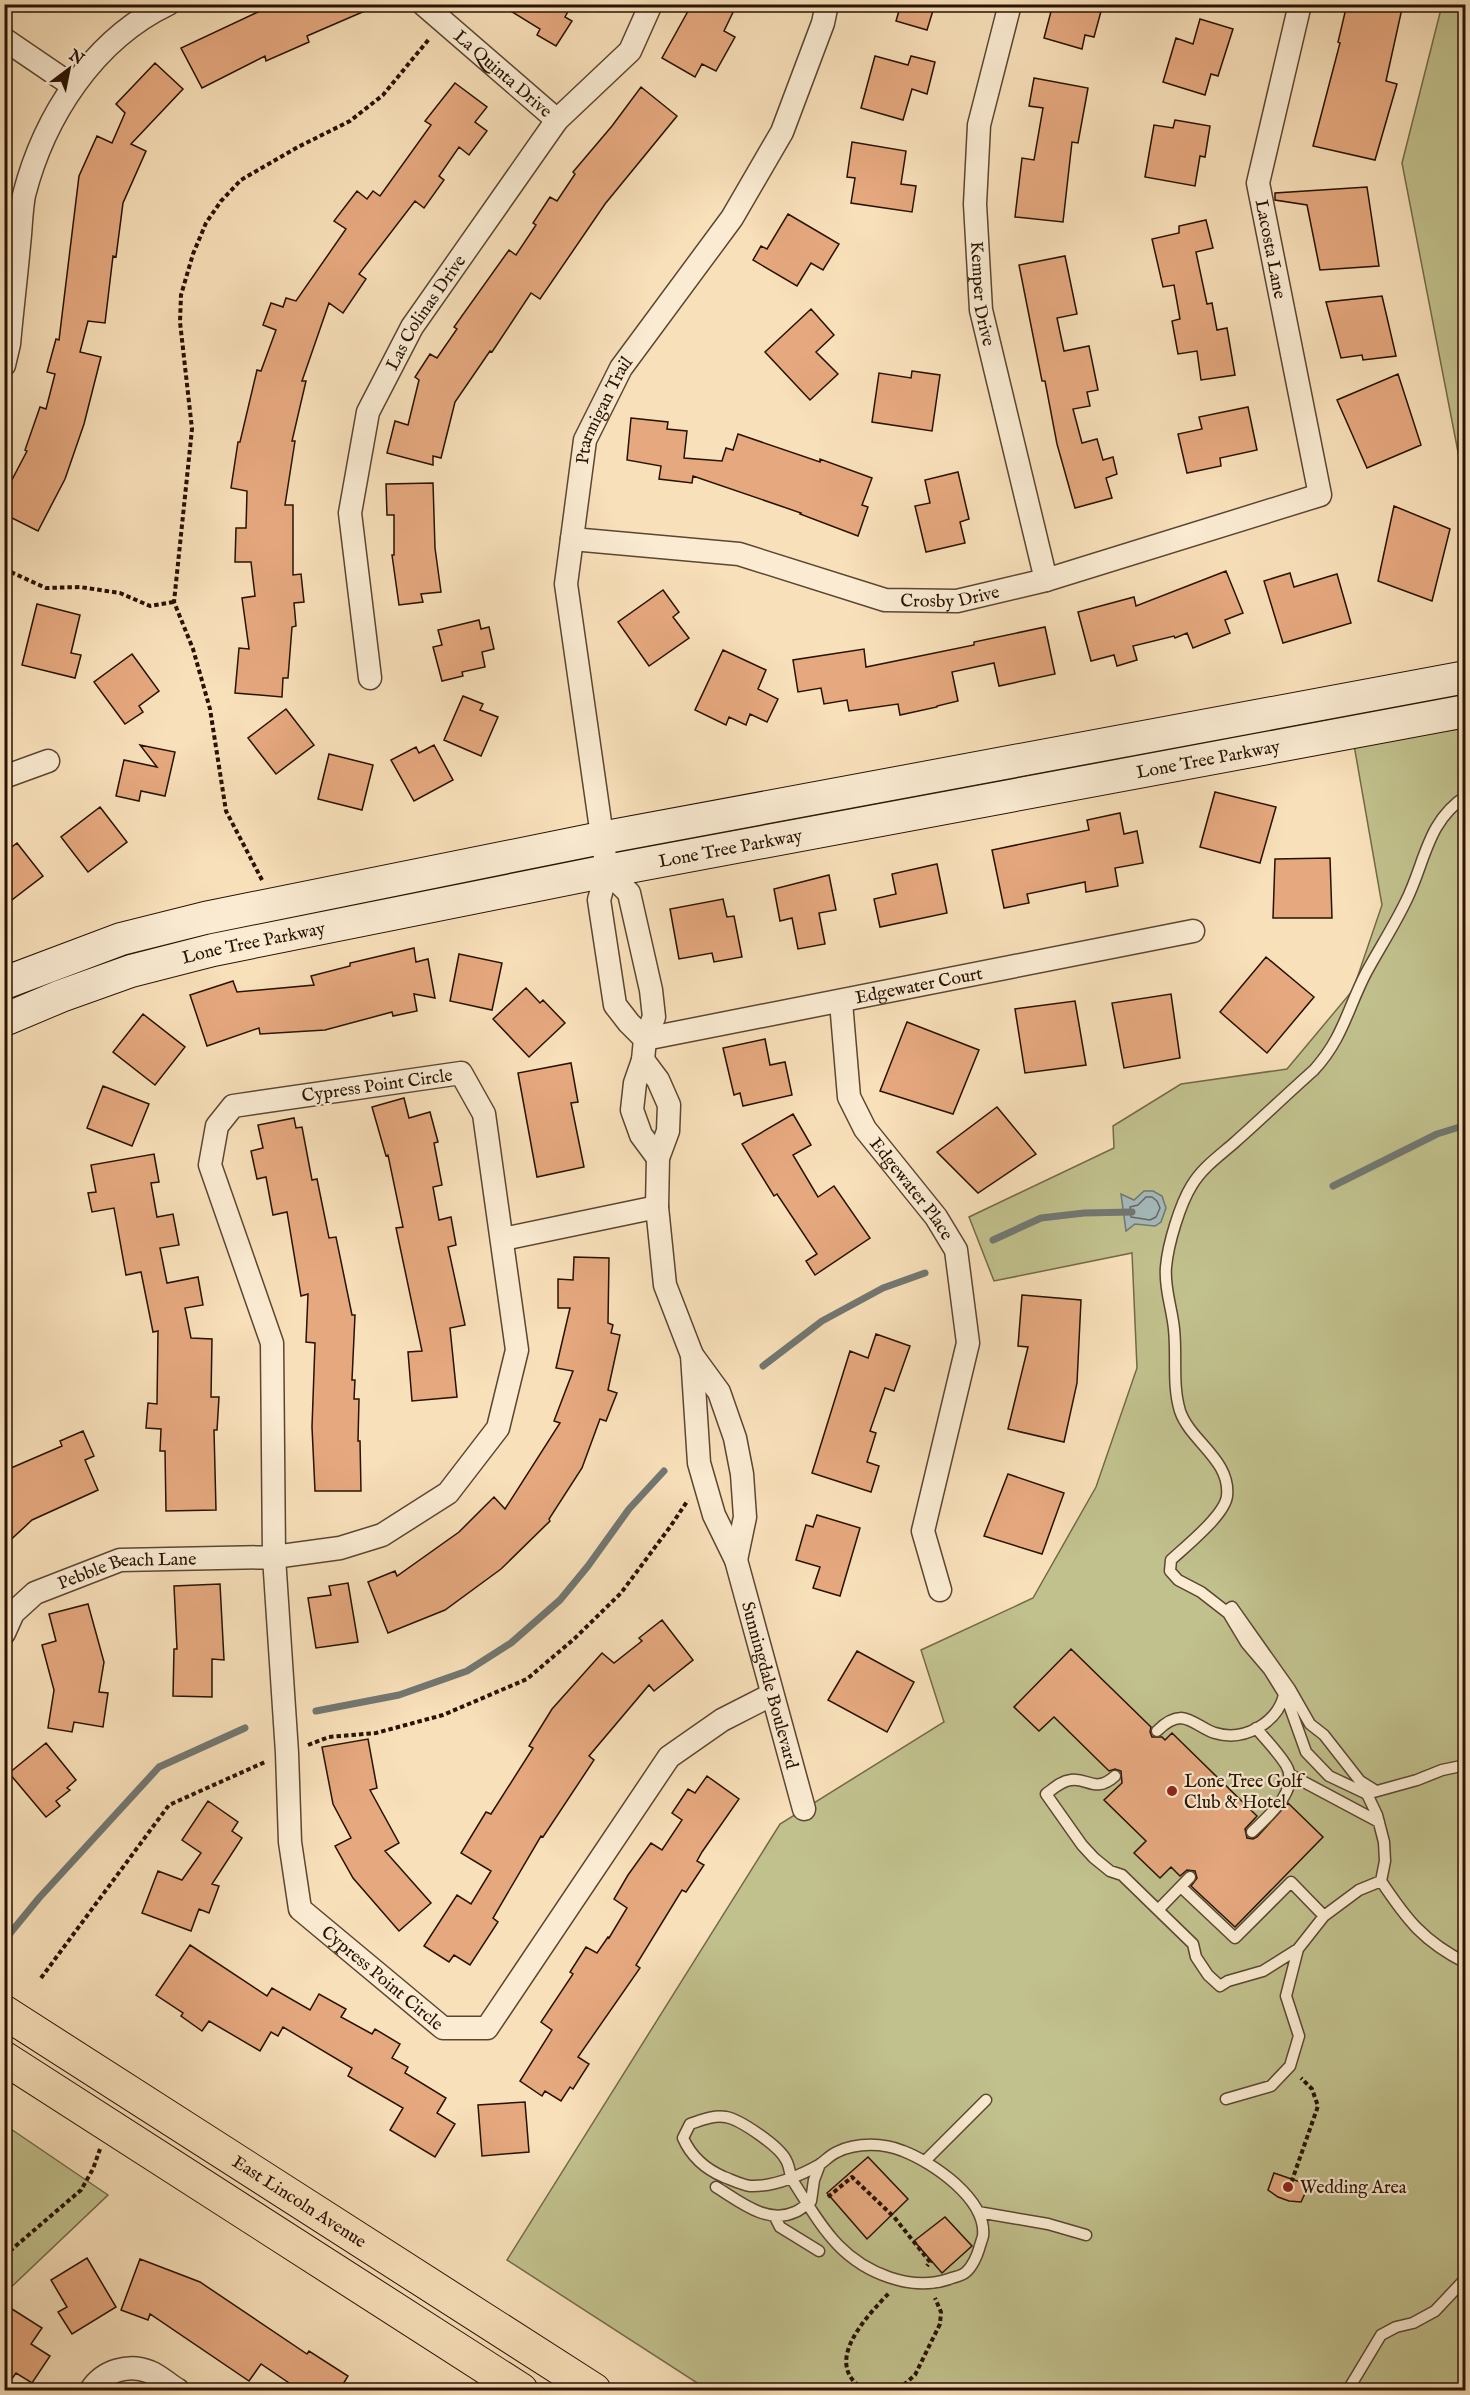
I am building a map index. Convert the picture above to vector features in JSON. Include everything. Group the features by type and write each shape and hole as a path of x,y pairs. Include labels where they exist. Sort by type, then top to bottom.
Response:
{"main road":[{"name":"East Lincoln Avenue","path":"4,2012 594,2391"},
{"path":"4,2058 521,2391"}],"street":[{"path":"4,365 9,344 24,196 41,141 73,86 112,43 135,23 168,4"},
{"name":"La Quinta Drive","path":"423,4 442,23 557,120"},
{"name":"Las Colinas Drive","path":"370,678 350,513 368,412 412,327 557,120 630,51 651,4"},
{"name":"Ptarmigan Trail","path":"607,871 566,584 585,440 621,368 732,218 782,132 823,23 827,4"},
{"name":"Kemper Drive","path":"1010,4 980,125 975,204 981,310 1046,580"},
{"name":"Lacosta Lane","path":"1300,4 1258,183 1320,495"},
{"path":"4,39 73,86"},
{"name":"Crosby Drive","path":"572,539 739,554 885,600 957,601 1046,580 1320,495"},
{"name":"Lone Tree Parkway","path":"4,983 122,939 195,921 601,838 1466,677"},
{"name":"Lone Tree Parkway","path":"4,1020 61,996 131,971 213,950 607,871 1466,711"},
{"path":"4,777 48,760"},
{"path":"607,871 629,893 651,990 654,1017 635,1083 632,1110 641,1135 658,1158"},
{"name":"Sunningdale Boulevard","path":"607,871 599,900 615,1005 644,1049 669,1105 668,1131 658,1158 657,1207 665,1285 692,1355 719,1392 735,1438 742,1474 745,1517 736,1560"},
{"name":"Edgewater Court","path":"644,1049 841,1002 1193,931"},
{"name":"Edgewater Place","path":"841,1002 849,1096 865,1129 936,1217 956,1250 968,1343 924,1531 940,1590"},
{"name":"Cypress Point Circle","path":"274,1557 340,1548 382,1534 448,1493 498,1428 517,1350 484,1114 460,1073 233,1106 217,1126 210,1165 272,1343 274,1557 287,1753 290,1842 300,1909 443,2028 487,2028 669,1757 722,1720 771,1695"},
{"path":"503,1239 657,1207"},
{"name":"Sunningdale Boulevard","path":"692,1355 699,1463 714,1515 736,1560 771,1695 804,1809"},
{"name":"Pebble Beach Lane","path":"4,1633 13,1613 35,1593 120,1560 274,1557"},
{"path":"91,2391 106,2375 119,2369 133,2368 149,2372 178,2391"}],"lane":[{"path":"1466,796 1451,805 1439,820 1426,847 1406,901 1365,974 1340,1035 1329,1053 1314,1070 1209,1164 1192,1184 1170,1248 1166,1267 1167,1291 1174,1329 1176,1390 1180,1409 1185,1423 1214,1457 1224,1478 1227,1496 1222,1510 1171,1560 1170,1572 1178,1580 1201,1592 1226,1611 1246,1644 1269,1670 1284,1695 1306,1752 1329,1776 1372,1793 1466,1764"},
{"path":"1226,1611 1232,1607 1290,1689 1310,1724 1324,1736 1372,1793 1384,1842 1385,1861 1381,1881 1404,1916 1424,1936 1447,1953 1466,1962"},
{"path":"1157,1731 1166,1722 1181,1718 1225,1736 1236,1735 1266,1725 1274,1717 1284,1695"},
{"path":"1252,1832 1283,1801 1287,1792 1289,1774 1288,1767 1256,1728"},
{"path":"1289,1774 1379,1822"},
{"path":"1115,1776 1108,1783 1088,1785 1074,1779 1062,1782 1046,1794 1094,1858 1110,1871 1122,1875 1193,1944 1196,1957 1208,1975 1220,1986 1228,1981 1263,1971 1298,1949 1323,1916 1359,1890 1381,1881"},
{"path":"1158,1910 1190,1877"},
{"path":"1181,1887 1235,1938 1291,1882 1323,1916"},
{"path":"1226,2099 1271,2086 1290,2066 1299,2036 1286,1996 1298,1949"},
{"path":"926,2160 986,2100"},
{"path":"926,2160 891,2146 860,2145 837,2151 820,2164 791,2178 767,2185 748,2186 721,2176 703,2165 689,2152 683,2138 690,2124 710,2117 727,2117 747,2127 774,2146 786,2159 791,2178 839,2246 866,2266 901,2281 916,2284 938,2283 965,2273 977,2254 983,2234 978,2212 961,2189 926,2160"},
{"path":"716,2187 756,2211 775,2217 796,2212 811,2201 814,2180 820,2164"},
{"path":"978,2212 1048,2224 1086,2235"},
{"path":"775,2217 780,2227 819,2251"},
{"path":"1348,2391 1381,2335 1396,2327 1413,2323 1435,2311 1466,2278"}],"path":[{"path":"265,885 226,811 210,709 193,650 174,602 192,429 180,322 181,295 193,254 206,224 221,201 241,180 298,147 350,121 383,95 442,23"},
{"path":"4,568 46,588 80,587 120,593 150,606 174,602"},
{"path":"41,1977 169,1805 329,1737 376,1733 443,1715 527,1679 574,1639 621,1593 670,1527 703,1477"},
{"path":"1288,2189 1318,2106 1312,2089 1290,2066"},
{"path":"4,2256 81,2190 102,2146"},
{"path":"865,2391 850,2376 846,2364 849,2343 870,2313 901,2281"}],"green space":[{"path":"1442,5 1466,5 1465,488 1402,163"},
{"path":"1465,728 1465,2390 708,2390 507,2260 780,1824 944,1722 921,1650 1033,1598 1096,1487 1137,1368 1132,1253 994,1281 969,1217 1114,1148 1113,1126 1181,1084 1287,1069 1353,990 1382,905 1354,745"},
{"path":"5,2125 108,2195 5,2293"}],"water":[{"path":"1144,1191 1153,1191 1162,1196 1166,1208 1161,1222 1155,1226 1135,1224 1126,1231 1121,1194 1134,1200"}],"building":[{"path":"290,4 381,4 307,36 309,42 266,61 265,56 202,88 181,48 273,5 275,11"},
{"path":"499,4 572,4 565,17 572,21 556,46 537,35 540,29"},
{"path":"692,4 737,4 724,31 735,37 716,71 702,64 695,77 662,58"},
{"path":"901,4 935,4 927,30 896,21"},
{"path":"1053,4 1103,4 1094,37 1085,35 1082,49 1044,38"},
{"path":"1347,4 1403,4 1386,81 1397,84 1375,160 1313,146 1340,43 1338,42"},
{"path":"1200,19 1233,29 1218,76 1211,74 1205,95 1163,82 1176,38 1193,44"},
{"path":"875,56 908,65 911,56 935,62 927,94 912,89 903,120 861,108"},
{"path":"155,63 183,89 131,144 146,151 123,203 116,257 113,256 105,323 88,321 80,352 101,357 84,424 65,479 38,531 4,514 4,495 27,451 25,450 40,407 46,409 55,374 47,372 56,339 59,340 79,176 97,136 112,143 125,113 116,104"},
{"path":"1034,78 1088,88 1078,143 1072,142 1063,222 1015,217 1022,158 1034,160 1043,108 1029,106"},
{"path":"455,83 487,107 475,122 487,131 469,155 459,147 439,176 444,180 424,208 415,201 359,274 366,279 343,313 329,303 302,381 306,381 292,441 295,441 285,505 293,505 293,575 301,574 304,602 294,603 296,626 292,627 288,678 283,678 282,697 235,693 239,648 249,649 242,598 255,596 251,562 235,562 236,528 246,528 247,491 231,488 238,442 240,442 257,370 261,371 276,330 263,325 271,303 283,307 286,298 296,301 346,229 334,221 357,191 367,199 373,191 380,196 431,125 425,121"},
{"path":"641,87 677,116 605,204 540,299 531,293 492,352 490,351 455,402 441,458 433,456 433,465 387,453 395,421 408,425 419,380 415,377 430,354 437,358 457,329 454,327 509,250 516,255 536,225 533,223 550,197 557,201 575,174 573,172"},
{"path":"1175,120 1210,126 1205,157 1200,156 1195,186 1145,177 1154,125 1173,128"},
{"path":"852,142 906,151 901,184 916,186 912,212 851,203 855,178 847,177"},
{"path":"1367,187 1379,266 1320,270 1307,205 1275,200 1275,193"},
{"path":"788,214 839,244 823,270 811,263 797,286 753,260 761,246 767,249"},
{"path":"1206,220 1213,248 1196,252 1207,304 1212,303 1217,330 1227,328 1235,375 1201,380 1197,351 1178,354 1172,321 1180,319 1174,285 1163,287 1152,239 1179,233 1179,226"},
{"path":"1065,256 1077,314 1057,318 1064,351 1089,346 1098,390 1087,392 1090,406 1073,409 1082,443 1097,439 1103,460 1113,457 1117,474 1106,478 1112,498 1075,508 1057,444 1045,381 1042,381 1019,265"},
{"path":"1382,296 1396,356 1363,360 1362,355 1341,358 1326,302"},
{"path":"811,309 834,335 816,352 838,374 810,400 765,352"},
{"path":"912,371 940,375 932,431 872,422 879,373 911,378"},
{"path":"1398,374 1421,445 1367,468 1337,400"},
{"path":"1248,407 1257,450 1220,458 1221,466 1187,473 1178,434 1202,429 1199,417"},
{"path":"631,418 668,422 667,429 687,431 684,458 722,461 726,448 733,450 738,434 820,462 820,459 872,478 862,505 868,507 858,536 801,513 693,476 692,483 659,479 661,466 627,460"},
{"path":"958,472 969,519 960,522 965,543 926,552 915,506 930,503 925,480"},
{"path":"433,483 435,548 441,592 421,594 423,602 399,605 392,555 394,555 394,515 387,515 386,484"},
{"path":"1394,506 1450,529 1432,601 1378,581"},
{"path":"1226,571 1243,613 1225,620 1230,633 1193,648 1187,633 1175,638 1174,636 1133,646 1137,660 1117,666 1114,655 1091,661 1078,612 1134,597 1136,606"},
{"path":"1290,573 1294,587 1337,574 1351,623 1283,643 1264,581"},
{"path":"663,590 679,612 673,617 689,638 649,666 618,622"},
{"path":"37,604 80,615 71,653 81,655 75,678 22,665"},
{"path":"479,620 481,629 489,627 494,649 482,652 485,667 462,672 463,676 442,681 433,647 442,645 438,630"},
{"path":"1045,627 1055,674 999,686 994,663 952,672 958,701 937,707 900,715 898,704 849,711 847,700 824,704 821,688 798,692 793,660 864,649 866,667 974,645 974,642"},
{"path":"723,650 766,670 758,689 778,699 767,722 750,714 746,725 729,717 726,725 695,710"},
{"path":"132,654 159,691 139,706 143,712 125,724 94,682"},
{"path":"463,696 483,704 480,710 498,717 481,756 444,740"},
{"path":"286,709 314,745 276,774 248,738"},
{"path":"140,745 175,752 165,796 141,791 139,801 116,796 124,760 157,767"},
{"path":"434,745 453,780 414,801 391,760 416,747 419,753"},
{"path":"329,754 373,765 362,810 318,799"},
{"path":"1215,792 1276,807 1260,863 1200,847"},
{"path":"100,807 127,842 88,872 61,837"},
{"path":"1120,813 1124,834 1137,831 1143,863 1115,868 1118,886 1086,892 1085,882 1027,894 1029,903 1004,908 992,850 1089,830 1087,820"},
{"path":"17,843 43,876 4,906 4,853"},
{"path":"1330,858 1332,918 1273,918 1275,859"},
{"path":"937,864 947,913 880,927 874,899 896,894 892,874"},
{"path":"829,875 836,910 819,913 825,944 798,949 792,918 780,921 774,889"},
{"path":"723,899 727,917 734,916 742,957 714,962 712,953 679,959 670,909"},
{"path":"414,948 416,962 428,959 435,998 414,994 417,1011 393,1016 392,1012 325,1030 260,1034 259,1028 207,1046 190,995 233,981 237,992 314,985 311,976 350,966 350,963"},
{"path":"459,954 502,963 492,1010 450,1001"},
{"path":"1266,957 1314,997 1267,1053 1220,1012"},
{"path":"526,988 540,1003 543,1000 565,1023 529,1057 493,1019"},
{"path":"1171,994 1180,1058 1124,1068 1112,1003"},
{"path":"1075,1001 1086,1065 1025,1073 1015,1009"},
{"path":"143,1014 185,1047 155,1085 113,1052"},
{"path":"907,1022 979,1050 953,1114 880,1091"},
{"path":"765,1039 770,1065 785,1062 792,1095 743,1106 740,1093 734,1095 723,1048"},
{"path":"571,1063 578,1102 571,1103 584,1167 537,1177 518,1073"},
{"path":"103,1086 149,1104 132,1146 87,1128"},
{"path":"404,1098 409,1118 430,1112 438,1142 434,1143 442,1185 433,1187 439,1220 451,1217 456,1245 448,1247 465,1325 450,1328 457,1397 412,1401 408,1352 422,1351 396,1228 403,1227 388,1155 386,1156 372,1107"},
{"path":"997,1107 1036,1154 978,1193 937,1152"},
{"path":"793,1114 811,1145 793,1155 818,1197 834,1186 870,1238 815,1275 806,1261 817,1254 777,1194 774,1196 742,1144"},
{"path":"294,1118 296,1128 302,1127 312,1180 317,1179 329,1238 336,1237 352,1315 355,1315 352,1380 355,1380 354,1399 359,1399 358,1441 360,1441 361,1491 315,1491 312,1427 315,1343 306,1342 308,1294 301,1296 287,1212 273,1215 266,1177 257,1179 251,1151 263,1148 258,1125"},
{"path":"154,1154 159,1182 151,1183 157,1217 173,1214 179,1245 160,1248 167,1283 198,1277 203,1305 185,1308 191,1338 212,1339 211,1397 219,1397 217,1430 214,1430 216,1510 166,1511 165,1451 160,1451 161,1429 146,1428 148,1403 157,1404 158,1331 153,1332 141,1272 126,1275 114,1208 92,1212 88,1193 96,1192 91,1165"},
{"path":"574,1257 609,1258 608,1323 613,1325 611,1333 620,1335 608,1390 617,1393 606,1421 600,1419 582,1468 549,1519 550,1521 501,1569 445,1610 388,1633 368,1582 395,1571 397,1576 459,1532 494,1497 505,1509 560,1423 554,1421 573,1371 556,1368 570,1308 558,1308 558,1279 573,1280"},
{"path":"1022,1295 1081,1300 1077,1383 1064,1442 1008,1429 1028,1347 1018,1346"},
{"path":"876,1334 910,1346 894,1391 885,1388 870,1431 876,1433 867,1462 879,1466 871,1492 812,1473 850,1351 868,1358"},
{"path":"83,1431 94,1456 85,1460 98,1490 32,1520 4,1546 4,1471 62,1446 60,1441"},
{"path":"1008,1474 1064,1493 1042,1554 984,1536"},
{"path":"817,1515 860,1528 840,1596 813,1588 820,1567 796,1560 806,1525 813,1527"},
{"path":"348,1583 358,1642 316,1648 308,1598 331,1595 329,1586"},
{"path":"220,1584 224,1660 212,1659 212,1697 173,1696 174,1649 177,1649 174,1586"},
{"path":"88,1604 104,1662 99,1692 108,1693 103,1727 74,1722 72,1732 48,1728 54,1690 42,1645 56,1641 49,1614"},
{"path":"662,1620 693,1660 654,1691 649,1685 589,1756 594,1760 543,1837 541,1836 493,1918 498,1922 470,1965 454,1955 449,1962 424,1946 457,1895 471,1904 491,1871 461,1853 486,1812 491,1814 533,1748 529,1746 552,1709 602,1653 614,1663 642,1641 639,1638"},
{"name":"Lone Tree Golf Club & Hotel","path":"1071,1649 1151,1727 1152,1737 1162,1737 1165,1740 1172,1733 1257,1816 1245,1829 1247,1838 1257,1837 1288,1803 1323,1837 1235,1927 1191,1886 1197,1878 1195,1871 1187,1870 1180,1876 1171,1867 1160,1878 1134,1853 1146,1841 1104,1800 1122,1783 1121,1771 1115,1769 1109,1771 1054,1717 1039,1731 1014,1707"},
{"path":"857,1651 914,1682 887,1732 828,1700"},
{"path":"368,1739 377,1788 370,1790 399,1843 385,1851 431,1903 399,1931 353,1878 335,1846 351,1838 333,1804 322,1747"},
{"path":"46,1743 76,1780 67,1788 70,1790 56,1801 60,1806 46,1817 9,1773"},
{"path":"707,1776 739,1799 702,1852 697,1861 704,1865 686,1892 682,1890 636,1965 640,1968 578,2057 589,2064 573,2089 570,2087 561,2101 545,2091 542,2096 520,2081 552,2030 541,2022 573,1974 570,1972 586,1947 597,1953 627,1908 614,1899 628,1875 651,1843 662,1850 682,1820 672,1813 688,1789 695,1793"},
{"path":"208,1801 238,1822 232,1831 242,1838 212,1884 219,1886 209,1913 199,1909 191,1931 142,1913 158,1871 182,1880 201,1853 182,1840"},
{"path":"190,1945 267,1996 272,1988 310,2010 319,1994 346,2009 341,2017 372,2034 375,2029 400,2044 392,2058 408,2067 405,2073 446,2098 437,2113 455,2124 435,2157 390,2130 403,2108 348,2076 352,2068 283,2027 278,2036 271,2032 260,2051 209,2021 202,2031 181,2016 183,2013 156,1995"},
{"path":"525,2102 529,2152 482,2156 478,2105"},
{"path":"868,2157 908,2199 867,2239 827,2193"},
{"name":"Wedding Area","path":"1274,2173 1309,2185 1301,2202 1278,2197 1268,2190"},
{"path":"945,2217 972,2246 942,2273 914,2241"},
{"path":"87,2258 116,2307 72,2334 58,2312 67,2307 51,2280"},
{"path":"140,2259 200,2282 307,2354 309,2351 348,2376 339,2391 284,2391 289,2383 261,2364 249,2381 150,2314 148,2320 121,2310"},
{"path":"12,2309 42,2328 31,2344 50,2356 32,2383 16,2373 4,2390 4,2321"}],"waterway":[{"path":"1333,1186 1437,1134 1466,1125"},
{"path":"993,1240 1041,1218 1084,1213 1132,1212"},
{"path":"763,1366 822,1321 883,1288 925,1273"},
{"path":"316,1711 399,1695 467,1671 511,1643 560,1600 629,1509 664,1471"},
{"path":"7,1937 39,1898 159,1767 245,1728"}],"place":[{"name":"Lone Tree Golf Club & Hotel","path":"1172,1791"},
{"name":"Wedding Area","path":"1288,2187"}]}
